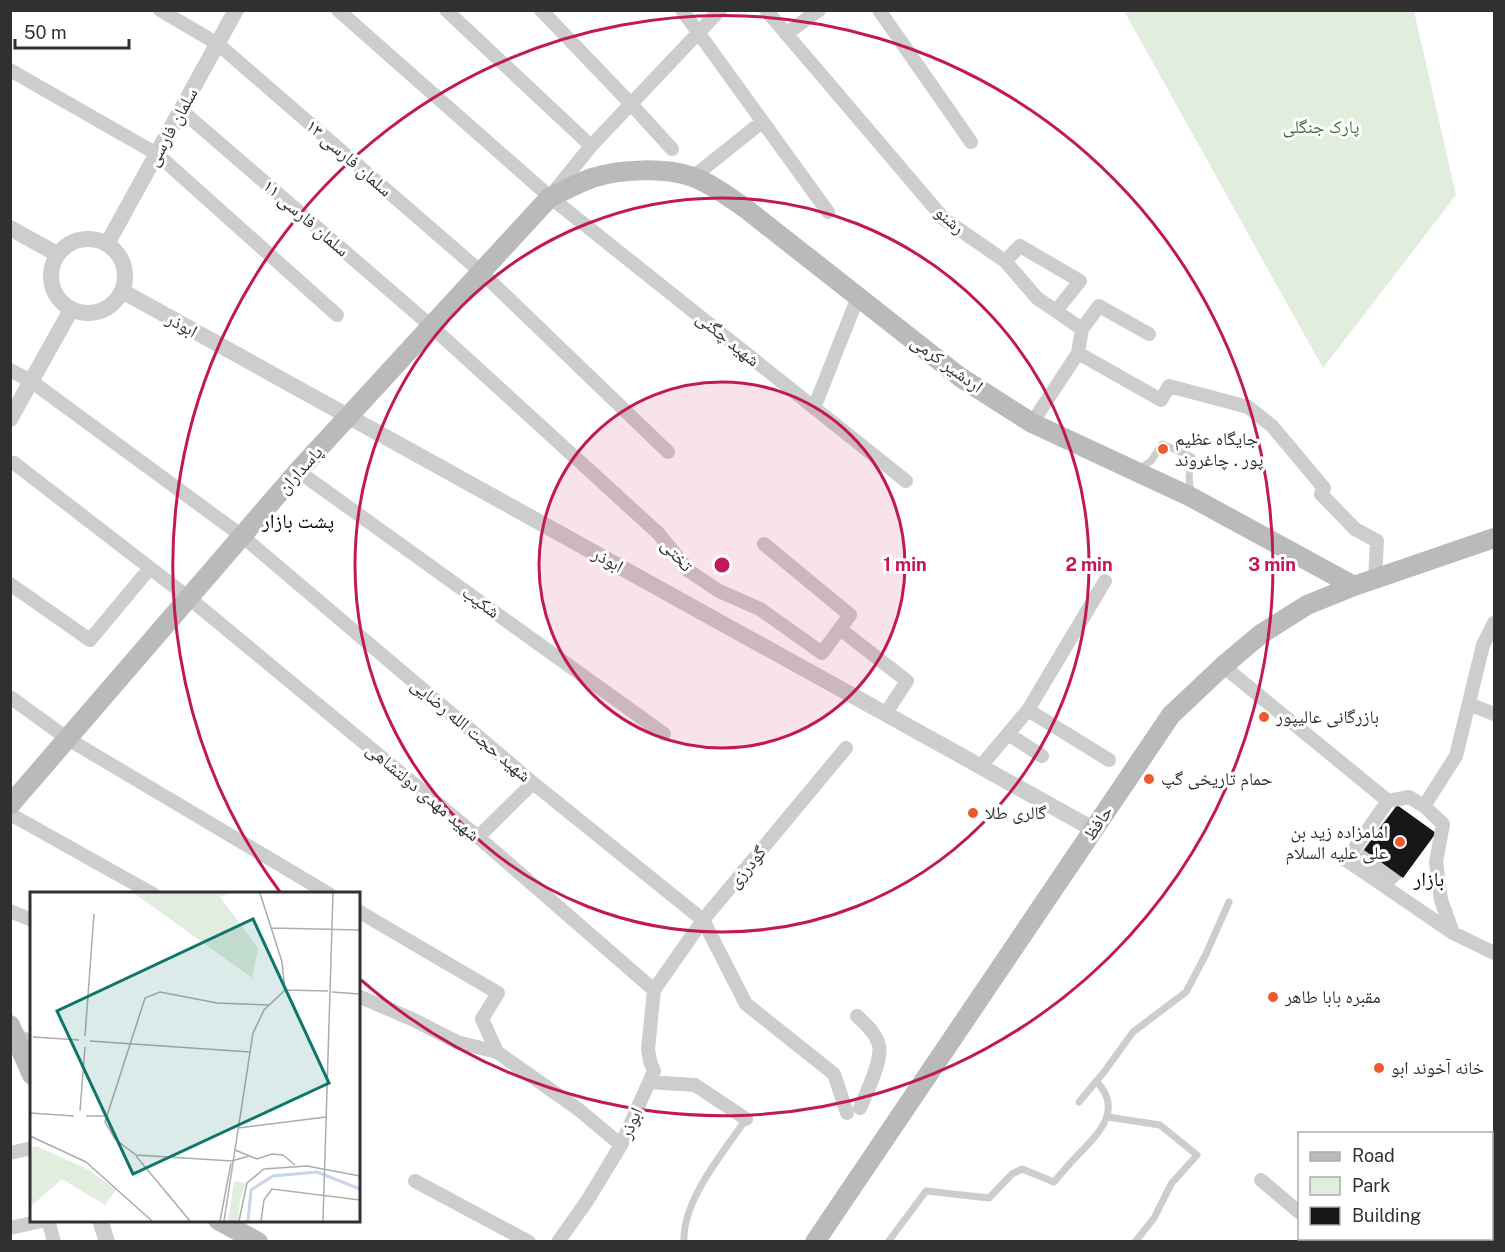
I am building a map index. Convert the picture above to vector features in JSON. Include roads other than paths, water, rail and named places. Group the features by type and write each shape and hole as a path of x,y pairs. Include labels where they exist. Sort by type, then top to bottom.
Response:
{"main road":[{"name":"اردشیر کرمی","path":"550,197 593,177 633,171 671,172 693,177 708,184 745,208 960,377 1032,423 1191,497 1354,586"},
{"name":"پاسداران","path":"10,805 298,471 550,197"},
{"name":"حافظ","path":"815,1242 1171,715 1261,634 1307,605 1354,586 1494,538"},
{"path":"17,1040 30,1070"},
{"path":"225,1222 248,1239"}],"street":[{"name":"سلمان فارسی ۱۳","path":"160,10 218,44 481,272 668,452"},
{"name":"سلمان فارسی","path":"107,244 236,10"},
{"name":"شهید چگنی","path":"338,10 550,197 906,481"},
{"path":"446,10 591,146"},
{"path":"541,10 672,149"},
{"path":"682,10 828,212"},
{"path":"550,197 591,146 720,10"},
{"name":"رشنو","path":"766,10 944,219 1005,261 1037,298 1082,329"},
{"path":"786,34 819,10"},
{"path":"879,10 971,142"},
{"path":"10,70 157,154 337,315"},
{"name":"سلمان فارسی ۱۱","path":"181,110 431,326"},
{"path":"693,177 762,122"},
{"path":"10,228 57,254"},
{"path":"85,239 107,244 121,260 125,270 122,291 116,301 106,309 94,313 71,310 60,302 53,291 50,278 57,254 65,246 85,239"},
{"path":"1005,261 1020,246 1080,281 1056,311"},
{"name":"ابوذر","path":"122,291 347,418 1093,829"},
{"path":"814,408 858,297"},
{"path":"1032,423 1078,353 1082,329 1099,306 1149,334"},
{"path":"10,419 71,310"},
{"name":"تختی","path":"431,326 658,533 689,572 719,591 759,609 822,653 840,629"},
{"path":"1078,353 1161,400 1169,386 1248,407 1272,426 1324,488 1321,494 1355,529 1377,541 1375,579"},
{"name":"شهید حجت الله رضایی","path":"10,370 31,381 242,536 532,783 703,920"},
{"name":"شهید مهدی دولتشاهی","path":"14,463 189,598 478,837 654,990"},
{"name":"شکیب","path":"298,471 664,734"},
{"path":"764,544 850,615 840,629 907,681 886,713"},
{"path":"10,584 90,640 150,568"},
{"path":"981,766 1028,710 1105,581"},
{"path":"1424,806 1456,756 1483,645 1494,623"},
{"path":"1223,666 1388,801"},
{"path":"10,697 68,739 326,892"},
{"path":"1468,704 1494,714"},
{"path":"1028,710 1109,760"},
{"path":"1008,734 1042,756"},
{"name":"گودرزی","path":"654,990 703,920 846,748"},
{"path":"478,837 532,783"},
{"path":"1453,933 1441,900 1436,862 1443,824 1424,806 1409,797 1388,801 1346,860 1453,933 1494,953"},
{"path":"10,814 149,892"},
{"path":"10,911 30,920"},
{"path":"360,912 498,993 482,1019 497,1052"},
{"path":"703,920 746,1004 834,1074 854,1110 876,1067 880,1044 873,1031 858,1016"},
{"name":"ابوذر","path":"558,1242 621,1145 654,1071 648,1049 654,990"},
{"path":"360,997 412,1019 457,1042 497,1052 578,1109 621,1145"},
{"path":"649,1082 695,1085 746,1119"},
{"path":"10,1153 30,1148"},
{"path":"1261,1180 1298,1212"},
{"path":"415,1181 529,1242"},
{"path":"10,1228 42,1222"},
{"path":"47,1222 54,1242"},
{"path":"100,1222 107,1242"}],"lane":[{"path":"1136,472 1151,461 1162,444 1192,457 1189,477 1191,497"},
{"path":"1079,1102 1133,1032 1185,992 1206,954 1229,902"},
{"path":"888,1242 926,1191 989,1198 1012,1174 1022,1169 1054,1182 1096,1138 1108,1117 1106,1091 1096,1082"},
{"path":"1108,1117 1160,1125 1197,1155 1171,1184 1154,1218 1136,1242"},
{"path":"684,1242 691,1206 706,1178 746,1119"}],"place":[{"name":"جایگاه عظیم پور . چاغروند","path":"1163,449"},
{"name":"بازرگانی عالیپور","path":"1264,717"},
{"name":"حمام تاریخی گپ","path":"1149,779"},
{"name":"گالری طلا","path":"973,813"},
{"name":"امامزاده زید بن علی علیه السلام","path":"1400,842"},
{"name":"مقبره بابا طاهر","path":"1273,997"},
{"name":"خانه آخوند ابو","path":"1379,1068"}],"district":[{"name":"پشت بازار","path":"298,521"},
{"name":"بازار","path":"1429,879"}],"park label":[{"name":"پارک جنگلی","path":"1321,127"}]}
